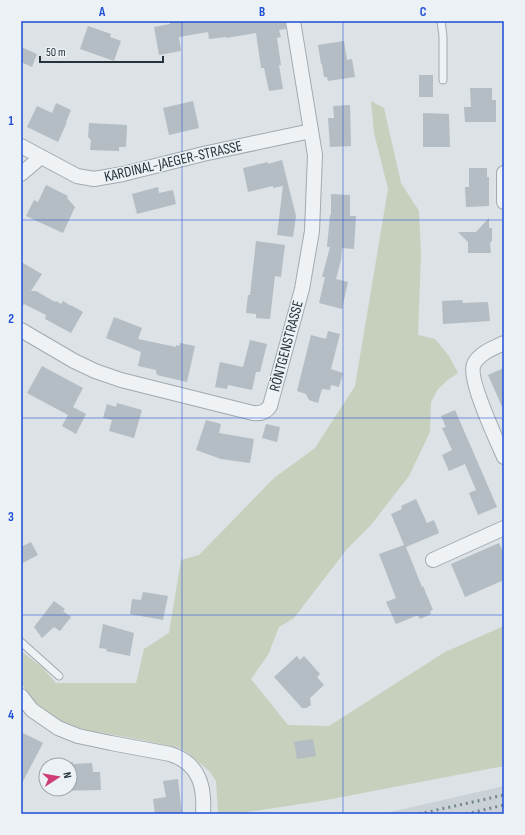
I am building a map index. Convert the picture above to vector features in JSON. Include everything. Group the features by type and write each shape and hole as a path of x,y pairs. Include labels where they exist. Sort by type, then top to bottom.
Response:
{"street":[{"name":"RÖNTGENSTRASSE","path":"21,330 95,371 121,380 258,414 265,411 270,406 302,289 312,231 316,155 293,21"},
{"name":"KARDINAL-JAEGER-STRASSE","path":"21,146 77,176 94,179 123,174 203,154 312,131"},
{"path":"21,174 41,157"},
{"path":"504,173 504,202"},
{"path":"504,343 483,354 473,364 472,370 478,394 504,457"},
{"path":"433,560 504,528"},
{"path":"21,696 32,710 58,728 78,736 170,754 178,756 186,761 196,773 201,783 204,805 203,814"}],"lane":[{"path":"441,21 443,36 443,80"},
{"path":"21,642 59,676"}],"shaded area":[{"path":"504,786 504,813 382,814"}],"green space":[{"path":"371,101 384,108 401,183 419,211 421,254 418,335 435,339 449,356 458,373 438,389 431,402 430,432 409,476 371,525 347,549 294,618 279,627 268,655 251,679 288,725 329,726 445,652 504,626 504,766 321,801 234,814 218,814 216,781 210,772 187,752 179,748 86,730 53,719 36,704 21,683 21,651 42,667 56,683 136,683 144,649 169,633 181,560 199,555 274,478 315,448 355,386 388,189 374,133"}],"building":[{"path":"170,21 285,21 286,29 279,30 281,37 277,38 283,89 269,91 264,68 261,68 256,33 209,39 208,32 179,37 181,51 159,55 154,27 170,24"},
{"path":"88,26 111,34 110,37 121,41 114,61 80,49"},
{"path":"344,41 347,60 352,59 355,77 328,81 327,77 324,77 318,45"},
{"path":"21,47 37,54 32,67 21,62"},
{"path":"419,75 433,75 433,97 419,97"},
{"path":"470,88 492,88 492,100 496,100 496,122 465,122 464,107 471,107"},
{"path":"193,101 199,128 169,135 163,108"},
{"path":"56,103 71,110 58,142 27,127 37,106 52,113"},
{"path":"350,105 351,146 330,147 328,118 334,118 333,106"},
{"path":"423,113 449,114 450,147 423,147"},
{"path":"89,123 127,125 126,147 119,147 119,151 90,150 91,140 88,137"},
{"path":"282,160 296,216 293,237 277,235 283,186 273,188 273,186 248,192 243,168"},
{"path":"469,168 487,168 487,177 489,177 489,206 466,207 465,187 469,187"},
{"path":"46,185 68,196 67,198 75,207 63,233 26,216 34,200 38,202"},
{"path":"158,187 159,193 173,190 176,204 137,214 132,194"},
{"path":"331,194 350,195 350,216 356,216 354,249 342,248 341,260 336,279 348,282 342,309 319,303 325,277 322,277 330,247 327,247 331,215"},
{"path":"489,218 489,228 492,228 492,241 490,243 491,253 468,253 468,242 458,232 476,232"},
{"path":"256,241 285,245 281,277 275,276 270,319 256,318 256,314 246,313 248,295 250,295"},
{"path":"21,262 42,274 31,291 36,291 61,304 63,301 83,312 71,333 45,319 46,315 24,304 21,309"},
{"path":"462,300 463,303 488,302 490,321 443,324 442,301"},
{"path":"114,317 142,328 138,339 176,347 176,345 179,346 180,343 195,346 187,382 157,375 156,370 138,366 141,352 106,338"},
{"path":"328,331 340,334 331,369 343,373 339,387 331,385 330,390 322,389 318,403 309,400 306,394 297,391 311,335 326,339"},
{"path":"250,340 267,344 260,372 256,372 252,390 228,385 227,389 215,387 220,362 243,367"},
{"path":"42,366 83,388 73,407 86,414 76,434 62,426 68,415 27,393"},
{"path":"504,368 504,411 488,375"},
{"path":"117,403 142,410 134,438 109,431 112,420 103,418 107,404 116,407"},
{"path":"455,410 497,507 478,515 469,493 476,490 465,464 449,471 442,455 452,450 442,428 446,427 441,416"},
{"path":"206,420 221,424 219,433 254,439 250,463 221,459 196,450"},
{"path":"266,424 280,427 277,442 262,438"},
{"path":"416,499 427,523 434,520 439,533 406,547 433,610 430,611 431,614 420,619 416,616 396,624 386,602 396,598 379,554 404,545 391,514 402,509 401,506"},
{"path":"31,542 38,555 21,564 21,547"},
{"path":"499,543 504,554 504,580 465,597 451,564"},
{"path":"143,592 168,596 163,620 130,614 132,599 141,600"},
{"path":"54,601 65,609 63,611 71,617 60,631 54,627 42,638 34,627"},
{"path":"103,624 134,633 130,656 99,648"},
{"path":"297,656 300,660 304,656 320,674 317,677 324,685 310,698 311,705 306,708 302,708 274,677"},
{"path":"21,732 43,743 21,785"},
{"path":"313,739 316,756 297,759 294,742"},
{"path":"92,763 93,772 100,772 101,790 78,791 78,764"},
{"path":"178,779 182,814 155,814 153,799 166,797 163,781"}],"railway":[{"path":"419,814 504,795"},
{"path":"466,814 504,805"}]}
